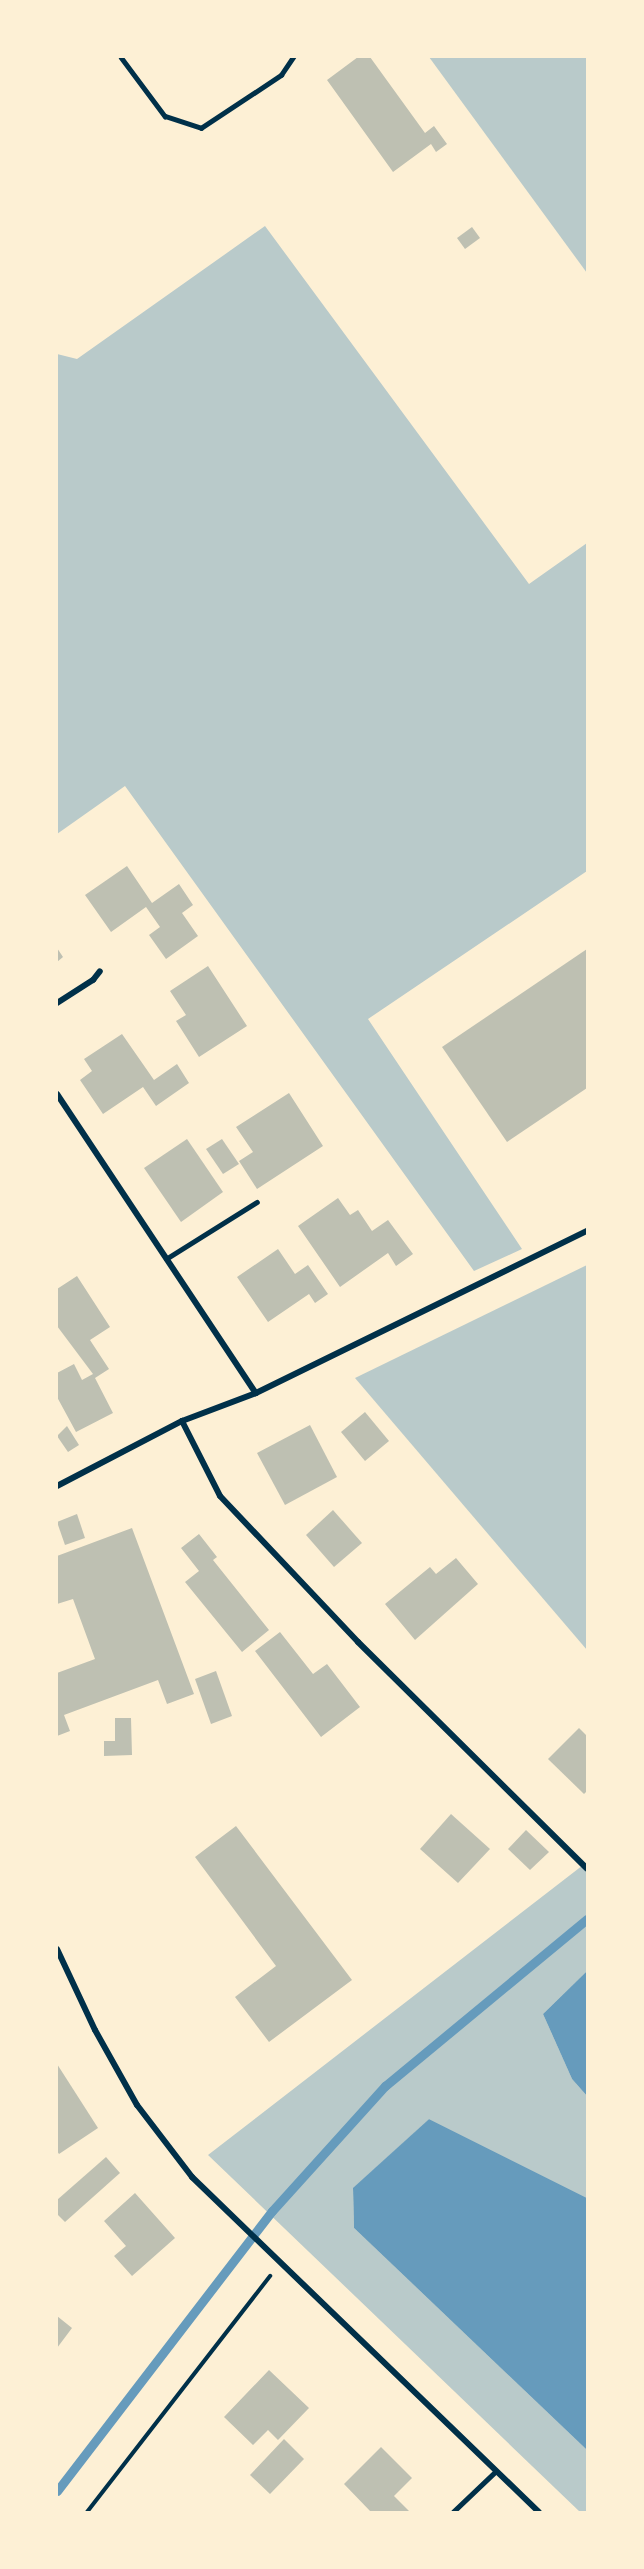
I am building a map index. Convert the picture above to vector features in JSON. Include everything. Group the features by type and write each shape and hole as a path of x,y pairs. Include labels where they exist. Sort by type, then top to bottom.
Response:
{"street":[{"path":"57,1003 93,980 100,971"},
{"path":"57,1094 256,1393"},
{"path":"57,1486 182,1421 256,1393 587,1231"},
{"path":"182,1421 219,1496 358,1642 587,1869"},
{"path":"57,1949 95,2030 137,2104 192,2177 244,2230 539,2512"}],"lane":[{"path":"122,57 165,116 201,128 282,75 293,57"},
{"path":"166,1259 257,1202"},
{"path":"453,2512 496,2470"}],"path":[{"path":"87,2512 280,2264"}],"shaded area":[{"path":"429,57 587,57 587,273"},
{"path":"265,226 529,584 587,543 587,871 368,1019 522,1249 474,1271 125,786 57,834 57,354 77,359"},
{"path":"587,1265 587,1650 355,1378"},
{"path":"587,1862 587,1971 543,2014 572,2079 587,2096 587,2198 429,2119 353,2189 354,2228 587,2450 587,2512 580,2512 208,2155"}],"water":[{"path":"587,1971 587,2096 572,2079 543,2014"},
{"path":"429,2119 587,2198 587,2450 354,2228 353,2188"}],"building":[{"path":"358,57 370,57 425,133 434,126 447,144 436,152 431,144 393,172 327,80"},
{"path":"472,227 480,238 465,249 457,238"},
{"path":"127,866 152,903 179,884 193,905 182,913 198,936 166,959 149,935 160,927 146,907 111,932 85,895"},
{"path":"57,948 63,957 57,962"},
{"path":"587,949 587,1088 507,1142 442,1047"},
{"path":"208,966 247,1026 199,1057 176,1021 186,1015 170,991"},
{"path":"122,1034 154,1080 177,1064 189,1083 156,1106 143,1087 103,1114 80,1080 92,1071 84,1059"},
{"path":"289,1093 323,1146 257,1189 239,1161 253,1152 236,1127"},
{"path":"187,1139 223,1192 181,1222 144,1168"},
{"path":"222,1139 239,1164 223,1174 206,1149"},
{"path":"338,1198 350,1215 358,1210 372,1231 388,1220 413,1254 396,1266 388,1253 340,1287 298,1226"},
{"path":"278,1249 295,1274 308,1265 328,1294 315,1303 309,1294 268,1322 237,1277"},
{"path":"77,1276 110,1327 90,1340 109,1369 95,1378 113,1413 76,1432 57,1397 57,1373 74,1364 82,1380 93,1374 57,1326 57,1289"},
{"path":"365,1412 389,1441 365,1461 341,1432"},
{"path":"310,1425 337,1477 285,1505 257,1453"},
{"path":"67,1426 79,1445 68,1452 57,1436"},
{"path":"333,1510 362,1543 334,1567 306,1535"},
{"path":"77,1514 85,1538 65,1545 57,1522"},
{"path":"132,1528 194,1694 167,1704 158,1680 64,1715 70,1731 57,1736 57,1673 95,1659 73,1599 57,1604 57,1556"},
{"path":"199,1534 217,1557 213,1560 269,1630 242,1652 185,1582 199,1571 181,1548"},
{"path":"456,1558 478,1584 415,1640 385,1604 430,1567 436,1574"},
{"path":"280,1632 313,1674 327,1664 360,1707 321,1737 255,1651"},
{"path":"216,1671 232,1716 211,1724 195,1679"},
{"path":"115,1718 131,1718 132,1755 104,1756 104,1741 115,1741"},
{"path":"579,1728 587,1736 587,1791 584,1794 548,1759"},
{"path":"451,1814 490,1849 458,1883 420,1849"},
{"path":"236,1826 352,1980 269,2042 235,1997 276,1966 195,1857"},
{"path":"526,1830 549,1852 530,1870 508,1849"},
{"path":"57,2064 98,2128 59,2154 57,2151"},
{"path":"106,2157 120,2173 65,2222 57,2214 57,2200"},
{"path":"135,2193 175,2238 132,2276 114,2256 126,2246 104,2221"},
{"path":"57,2316 72,2328 57,2348"},
{"path":"269,2370 309,2408 278,2440 268,2430 253,2445 224,2417"},
{"path":"284,2439 304,2459 270,2494 250,2475"},
{"path":"381,2447 412,2478 394,2496 410,2512 371,2512 344,2484"}],"waterway":[{"path":"57,2491 272,2211 385,2086 587,1919"}]}
